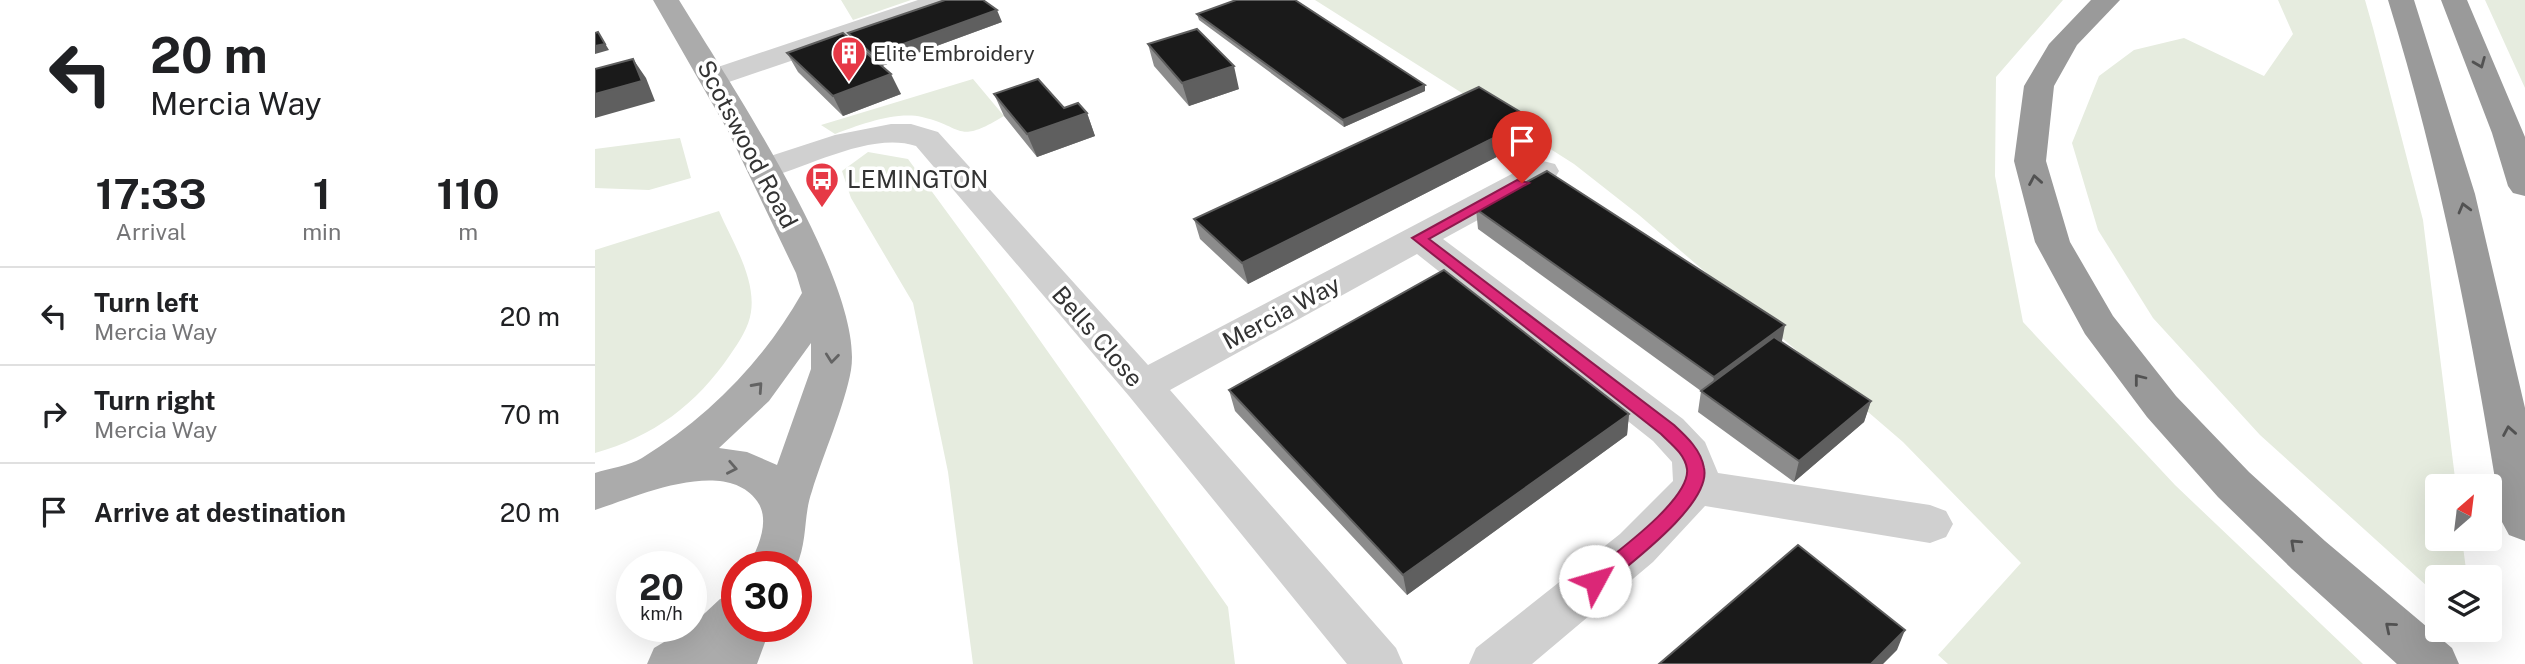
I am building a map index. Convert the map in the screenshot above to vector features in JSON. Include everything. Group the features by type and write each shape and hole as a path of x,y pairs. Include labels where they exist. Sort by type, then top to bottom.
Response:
{"highway":[{"path":"2107,0 2068,36 2051,60 2038,89 2031,120 2031,156 2038,196 2052,241 2077,290 2112,345 2159,406 2291,541 2434,664"},
{"path":"2401,0 2440,119 2467,221 2502,391 2525,522"},
{"path":"2454,0 2508,133 2525,186"}],"main road":[{"name":"Scotswood Road","path":"666,0 763,169 821,292 831,321 831,369 784,507 782,544 779,551"},
{"path":"595,492 646,473 683,453 734,414 784,355 821,292"},
{"path":"646,473 703,464 748,471 765,480 777,493 784,507"},
{"path":"672,664 721,629"},
{"path":"732,664 740,642"}],"street":[{"path":"713,78 944,0"},
{"name":"Bells Close","path":"763,169 868,137 905,132 923,136 1143,386 1378,664"},
{"name":"Mercia Way","path":"1143,386 1543,171"},
{"path":"1419,238 1668,430 1687,449 1696,469 1694,487 1663,524 1495,664"},
{"path":"1694,487 1930,523"}],"shaded area":[{"path":"841,0 911,0 853,20"},
{"path":"1315,0 2063,0 1996,77 1995,176 2023,322 2175,485 2363,664 1948,664 1938,655 2021,563 1903,442 1639,215 1574,164"},
{"path":"2278,0 2365,0 2423,220 2455,474 2425,474 2425,551 2464,551 2465,565 2425,565 2425,584 2260,435 2153,318 2098,230 2072,143 2099,76 2134,50 2184,38 2264,76 2293,34"},
{"path":"2485,0 2525,0 2525,88"},
{"path":"973,79 1004,116 977,130 961,131 936,121 912,116 878,120 835,134 821,125"},
{"path":"680,138 691,178 649,190 595,188 595,149"},
{"path":"868,152 908,159 1010,298 1228,607 1235,664 973,664 948,472 913,303 851,198 842,171"},
{"path":"719,211 742,260 750,286 751,312 743,334 717,373 672,416 636,438 595,453 595,250"}],"building":[{"path":"945,0 983,0 997,10 873,55 848,33"},
{"path":"1236,0 1295,0 1425,85 1343,120 1197,14"},
{"path":"1197,29 1234,66 1182,83 1148,44"},
{"path":"598,32 605,44 595,46 595,33"},
{"path":"843,33 891,74 833,96 787,53"},
{"path":"633,59 642,81 595,94 595,69"},
{"path":"1038,79 1064,108 1078,103 1087,113 1027,134 994,94"},
{"path":"1479,87 1532,119 1242,263 1194,219"},
{"path":"1547,171 1785,325 1714,377 1476,209"},
{"path":"1444,270 1629,414 1403,575 1229,390"},
{"path":"1774,337 1871,401 1799,461 1701,391"},
{"path":"1798,545 1905,630 1871,664 1659,664"}],"place":[{"name":"Elite Embroidery","path":"849,83"},
{"name":"LEMINGTON","path":"822,209"}],"route":[{"path":"1522,183 1419,238 1668,430 1687,449 1696,469 1694,487 1663,524 1595,581"}]}
